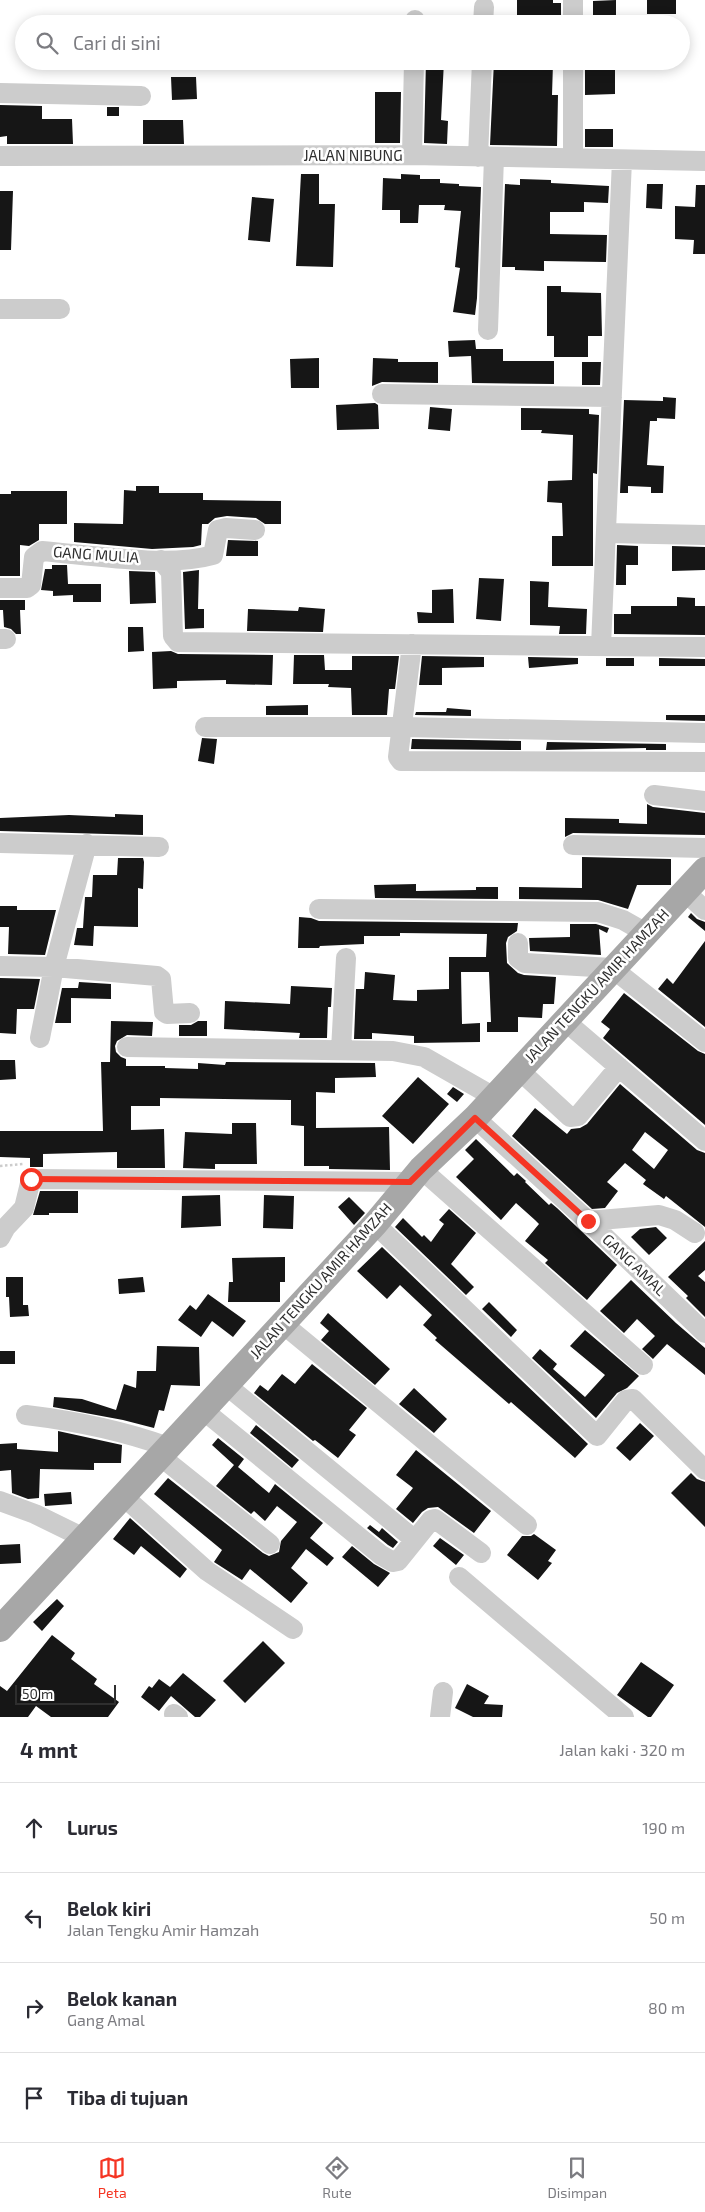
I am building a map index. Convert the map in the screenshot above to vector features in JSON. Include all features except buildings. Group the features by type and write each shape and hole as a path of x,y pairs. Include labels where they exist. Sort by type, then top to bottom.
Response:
{"main road":[{"name":"JALAN TENGKU AMIR HAMZAH","path":"0,1629 375,1224 416,1176 475,1118 612,968 705,870"}],"street":[{"path":"572,0 572,15"},
{"path":"412,156 414,70"},
{"path":"482,70 486,157 488,330"},
{"path":"572,70 572,159"},
{"path":"0,93 141,96"},
{"name":"JALAN NIBUNG","path":"0,156 412,156 705,161"},
{"path":"601,646 622,160"},
{"path":"0,309 60,309"},
{"path":"382,394 612,397"},
{"path":"161,560 201,558 213,555 218,530 226,528 255,530"},
{"path":"606,533 705,536"},
{"name":"GANG MULIA","path":"0,588 27,588 31,585 34,557 42,551 161,560"},
{"path":"161,560 171,572 173,636 178,642 705,647"},
{"path":"412,644 398,757 401,761 705,762"},
{"path":"205,727 402,727 705,733"},
{"path":"654,795 705,802"},
{"path":"0,843 159,846"},
{"path":"40,1038 54,967 87,844"},
{"path":"573,845 705,848"},
{"path":"685,892 705,910"},
{"path":"319,909 598,912 623,920 646,934"},
{"path":"518,943 518,958 525,963 612,968 705,1042"},
{"path":"342,1050 346,958"},
{"path":"0,966 54,967 157,976 161,979 164,1012 168,1014 190,1013"},
{"path":"565,1021 705,1141"},
{"path":"127,1048 393,1051 424,1057 494,1097"},
{"path":"519,1070 574,1118 578,1116 619,1067"},
{"name":"GANG AMAL","path":"475,1118 588,1221 705,1333"},
{"path":"0,1238 6,1227 24,1208 31,1179 416,1176 644,1365"},
{"path":"588,1221 660,1215 675,1220 695,1233"},
{"path":"375,1224 597,1436 626,1400 633,1399 705,1470"},
{"path":"283,1324 527,1525"},
{"path":"226,1385 415,1540"},
{"path":"203,1410 390,1560 398,1561 431,1520 435,1519 481,1553"},
{"path":"26,1415 68,1420 130,1433 164,1452 270,1544"},
{"path":"123,1496 206,1571 293,1629"},
{"path":"0,1501 35,1514 84,1538"},
{"path":"459,1577 624,1717"},
{"path":"440,1717 443,1692"}],"route":[{"path":"31,1179 410,1182 475,1118 588,1221"}]}
